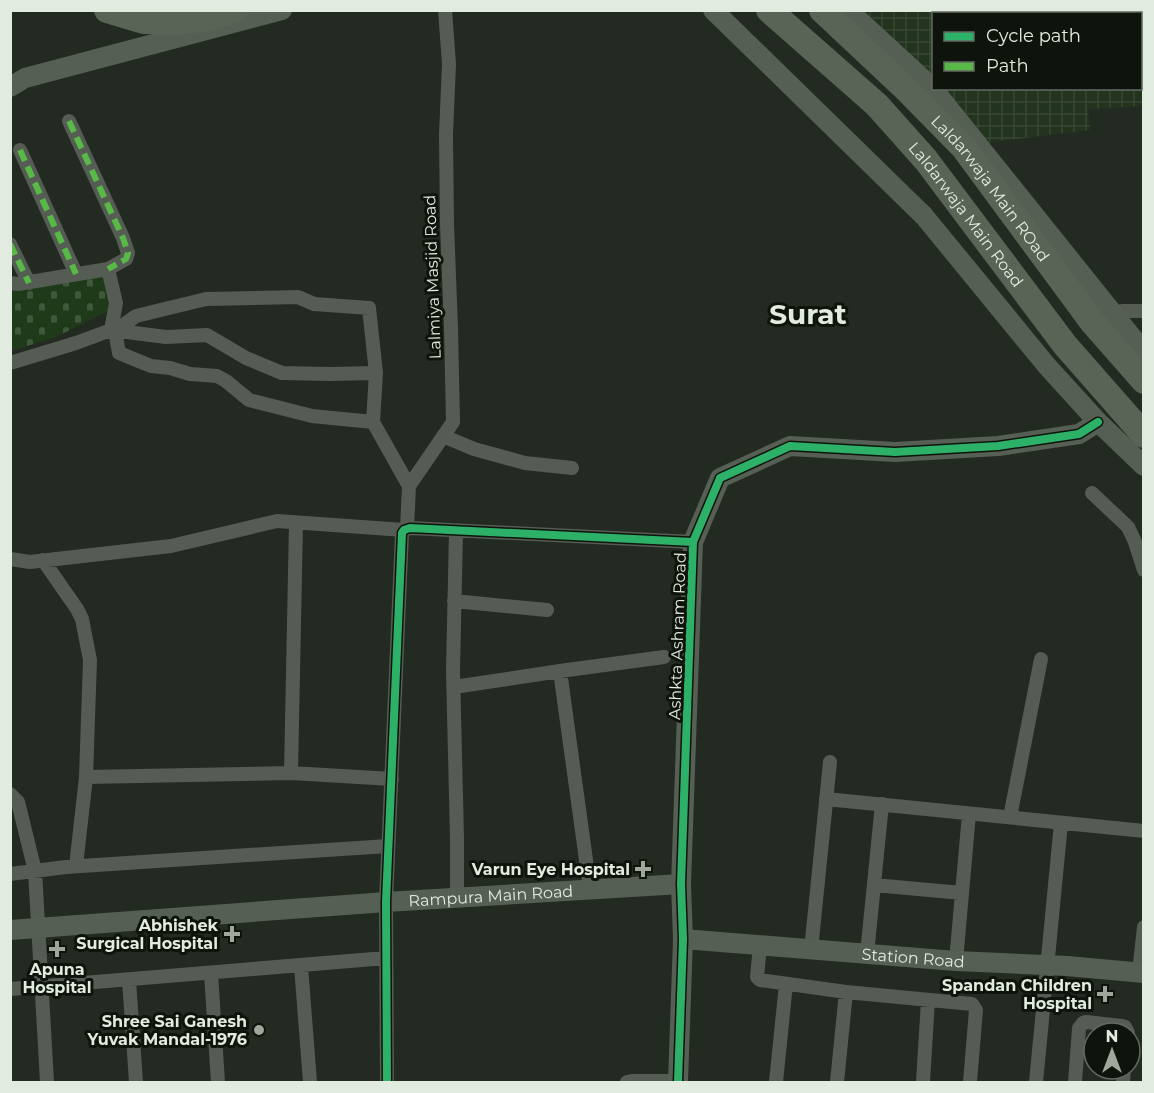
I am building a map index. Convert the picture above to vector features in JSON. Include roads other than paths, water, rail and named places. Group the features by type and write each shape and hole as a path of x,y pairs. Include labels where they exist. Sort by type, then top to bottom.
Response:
{"highway":[{"path":"107,10 144,21 176,22 204,20 236,10"},
{"name":"Laldarwaja Main Road","path":"769,10 877,105 926,160 1056,355 1143,435"},
{"name":"Laldarwaja Main ROad","path":"822,10 904,87 964,148 1103,319 1143,381"}],"street":[{"path":"10,87 25,78 282,10"},
{"name":"Lalmiya Masjid Road","path":"409,486 453,422 447,224 446,134 449,64 446,10"},
{"path":"713,10 924,216 1056,355 1098,422 1143,466"},
{"path":"848,10 932,89"},
{"path":"933,90 1103,319 1143,352"},
{"path":"10,283 29,283 108,269 126,259 128,253 123,238 69,121"},
{"path":"20,150 76,274"},
{"path":"10,244 29,283"},
{"path":"108,269 116,303 113,330 119,353 151,366 170,368 190,374 217,376 249,400 312,416 373,422"},
{"path":"10,363 113,330 136,316 207,299 298,297 314,304 369,308 376,373 373,422 409,486 406,529 401,536 388,846 387,1083"},
{"path":"1103,319 1122,311 1143,311"},
{"path":"113,330 166,337 207,335 246,358 282,373 376,373"},
{"name":"Ashkta Ashram Road","path":"678,1082 683,939 681,884 693,542 720,478 790,446 896,452 998,446 1079,434 1098,422"},
{"path":"442,436 474,449 525,463 572,468"},
{"path":"1092,493 1128,527 1138,532 1143,570"},
{"path":"10,559 30,562 171,546 277,521 693,542"},
{"path":"291,773 296,522"},
{"path":"456,531 454,687 458,897"},
{"path":"43,560 82,619 90,660 86,777 76,866"},
{"path":"454,601 547,610"},
{"path":"454,687 664,657"},
{"path":"1010,818 1041,659"},
{"path":"560,671 590,890"},
{"path":"811,950 830,762"},
{"path":"86,777 291,773 392,779"},
{"path":"10,794 18,802 35,871 46,1083"},
{"path":"826,798 1143,831"},
{"path":"867,954 882,804"},
{"path":"956,961 969,814"},
{"path":"1036,1083 1061,823"},
{"path":"10,874 76,866 388,846"},
{"name":"Rampura Main Road","path":"10,930 458,897 681,884"},
{"path":"874,885 962,892"},
{"path":"1141,973 1143,927"},
{"name":"Station Road","path":"683,939 1141,973"},
{"path":"760,945 758,980 846,992 972,1004 976,1010 970,1083"},
{"path":"10,989 386,958"},
{"path":"301,966 310,1083"},
{"path":"211,973 218,1083"},
{"path":"129,980 136,1083"},
{"path":"776,1083 786,984"},
{"path":"837,1083 846,992"},
{"path":"923,1083 928,1000"},
{"path":"1075,1083 1079,1028 1082,1025"},
{"path":"627,1083 632,1081 678,1082"}],"place":[{"name":"Varun Eye Hospital","path":"643,869"},
{"name":"Abhishek Surgical Hospital","path":"232,934"},
{"name":"Apuna Hospital","path":"57,949"},
{"name":"Spandan Children Hospital","path":"1105,994"},
{"name":"Shree Sai Ganesh Yuvak Mandal-1976","path":"259,1030"}],"district":[{"name":"Surat","path":"808,314"}]}
